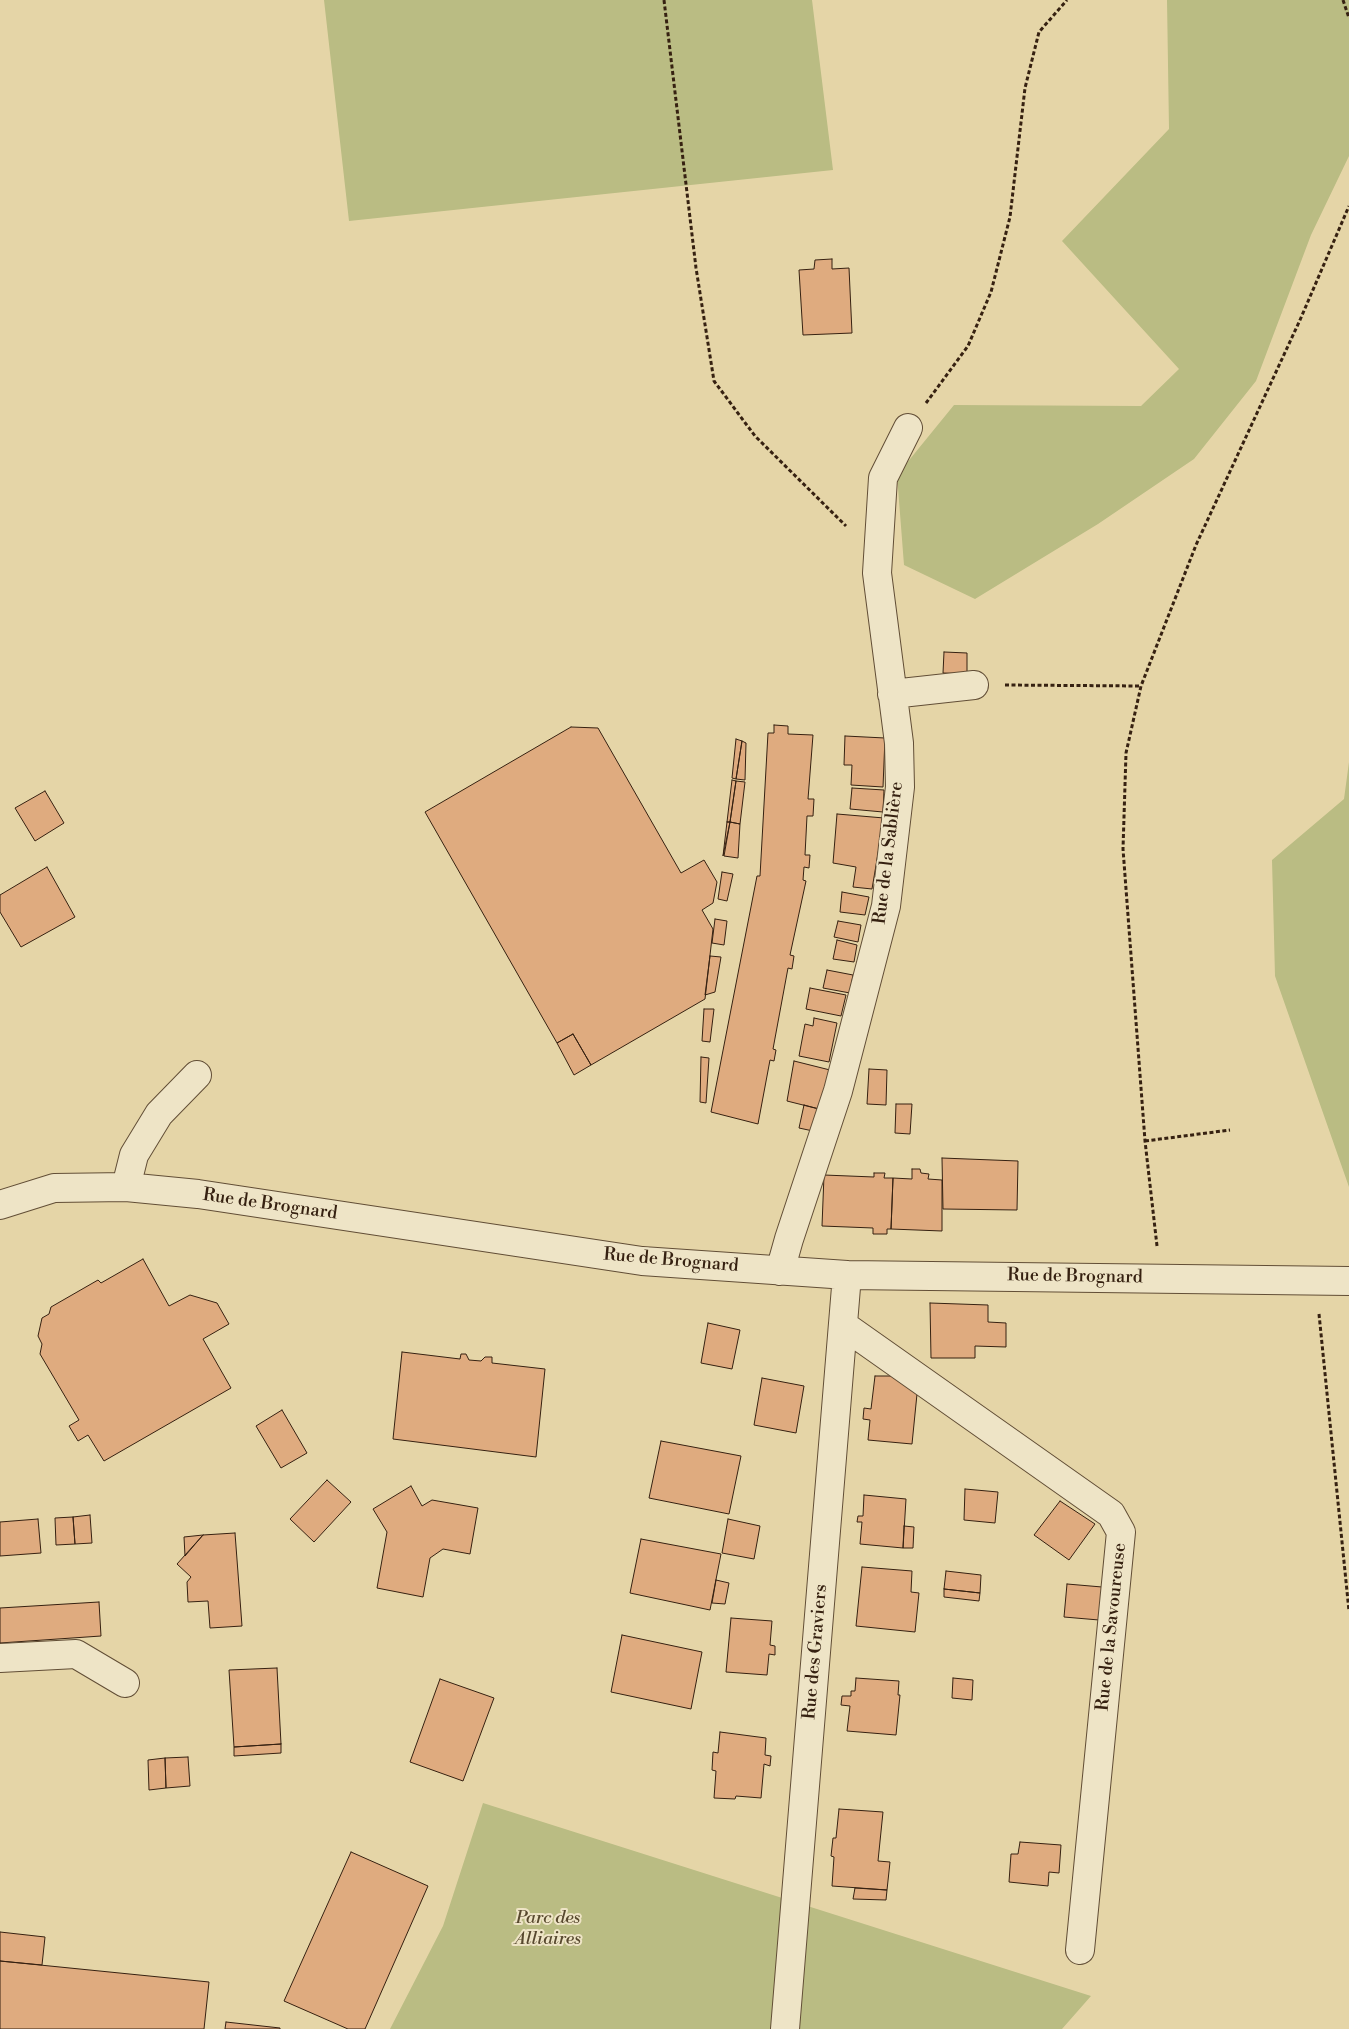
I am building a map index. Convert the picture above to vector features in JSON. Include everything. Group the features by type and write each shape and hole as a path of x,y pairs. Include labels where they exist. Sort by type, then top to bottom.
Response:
{"street":[{"name":"Rue de la Sablière","path":"780,1271 788,1240 838,1091 886,906 900,787 899,743 877,573 883,478 908,428"},
{"path":"892,694 974,685"},
{"path":"126,1188 134,1155 159,1114 197,1075"},
{"name":"Rue de Brognard","path":"0,1205 54,1188 126,1188 198,1194 642,1261 848,1275 1349,1282"},
{"name":"Rue des Graviers","path":"785,2029 848,1275"},
{"name":"Rue de la Savoureuse","path":"843,1325 1111,1514 1121,1532 1080,1950"},
{"path":"0,1658 76,1654 125,1683"}],"path":[{"path":"664,0 696,268 714,382 755,436 848,528"},
{"path":"908,428 968,346 991,292 1010,217 1025,88 1039,32 1068,0"},
{"path":"1343,0 1349,18"},
{"path":"1157,1246 1145,1141 1123,850 1126,753 1141,686 1196,545 1300,320 1349,206"},
{"path":"974,685 1141,686"},
{"path":"1145,1141 1230,1130"},
{"path":"1319,1314 1349,1611"}],"green space":[{"path":"324,0 812,0 833,170 349,221"},
{"path":"1167,0 1349,0 1349,156 1311,235 1256,381 1194,459 1098,524 975,599 904,565 897,475 954,405 1141,406 1179,369 1062,241 1169,129"},
{"path":"1349,762 1349,1187 1275,976 1272,860 1344,799"},
{"name":"Parc des Alliaires","path":"483,1803 1091,1996 1062,2029 390,2029 443,1926"}],"building":[{"path":"832,259 832,269 849,268 852,333 803,335 799,270 814,269 815,260"},
{"path":"944,652 967,653 967,674 943,673"},
{"path":"774,725 788,726 788,734 813,735 808,799 814,799 813,816 807,816 805,855 810,855 809,868 804,867 803,880 806,881 790,955 794,956 792,969 788,968 773,1049 776,1050 774,1061 770,1060 758,1124 711,1112 757,876 760,876 768,733 774,733"},
{"path":"571,727 598,728 681,873 704,860 717,882 713,903 702,910 713,929 705,999 591,1065 573,1034 557,1043 425,812"},
{"path":"845,736 885,738 883,787 851,785 852,765 844,765"},
{"path":"736,739 742,741 736,779 732,778"},
{"path":"742,741 746,743 745,780 736,779"},
{"path":"732,780 736,781 730,822 727,822"},
{"path":"736,781 745,782 740,824 730,822"},
{"path":"852,788 884,790 883,812 850,809"},
{"path":"45,791 64,823 35,841 15,808"},
{"path":"837,814 884,818 872,889 853,887 856,867 833,863"},
{"path":"727,822 730,822 723,856"},
{"path":"730,822 740,824 738,858 724,856"},
{"path":"47,867 75,917 21,947 0,912 0,895"},
{"path":"722,872 733,874 727,901 718,899"},
{"path":"842,892 869,897 865,915 840,912"},
{"path":"715,919 727,921 724,945 712,943"},
{"path":"838,921 861,925 858,942 834,937"},
{"path":"837,940 857,945 854,962 833,959"},
{"path":"710,956 721,957 715,992 705,995"},
{"path":"827,970 853,975 850,993 823,988"},
{"path":"810,988 846,995 841,1016 806,1009"},
{"path":"704,1009 714,1009 710,1042 702,1041"},
{"path":"814,1018 837,1023 829,1062 799,1056 805,1024 813,1026"},
{"path":"573,1034 591,1065 574,1075 557,1043"},
{"path":"701,1057 709,1058 706,1103 700,1102"},
{"path":"794,1061 830,1070 819,1109 787,1101"},
{"path":"869,1069 887,1070 886,1105 867,1104"},
{"path":"896,1104 912,1104 910,1134 895,1133"},
{"path":"804,1105 819,1109 813,1131 799,1128"},
{"path":"942,1158 1018,1161 1017,1210 943,1209"},
{"path":"912,1169 920,1169 921,1173 929,1174 928,1179 942,1180 942,1231 891,1229 893,1178 912,1179"},
{"path":"874,1173 885,1173 884,1178 893,1178 891,1229 887,1229 887,1234 873,1234 873,1228 822,1226 824,1175 874,1177"},
{"path":"143,1259 169,1306 190,1295 217,1303 229,1324 203,1339 231,1388 104,1461 88,1435 78,1441 69,1426 79,1420 40,1354 42,1344 38,1336 42,1318 49,1314 51,1307 98,1280 101,1283"},
{"path":"930,1303 988,1305 988,1322 1006,1323 1006,1347 975,1346 975,1358 931,1358"},
{"path":"708,1323 740,1330 732,1369 701,1363"},
{"path":"402,1352 460,1359 461,1354 466,1354 469,1360 481,1361 485,1357 492,1357 492,1363 545,1369 536,1457 393,1439"},
{"path":"875,1376 891,1376 917,1394 912,1444 868,1440 870,1420 863,1419 864,1408 871,1409"},
{"path":"762,1378 804,1386 796,1433 754,1425"},
{"path":"282,1410 307,1453 281,1468 256,1426"},
{"path":"661,1441 741,1456 729,1514 649,1498"},
{"path":"327,1480 351,1502 314,1542 290,1519"},
{"path":"411,1486 422,1506 432,1500 478,1508 470,1554 443,1549 430,1558 423,1597 377,1588 387,1532 373,1509"},
{"path":"965,1489 998,1492 995,1523 964,1520"},
{"path":"864,1495 906,1499 903,1548 860,1544 862,1522 857,1522 858,1516 863,1516"},
{"path":"1060,1501 1095,1524 1069,1560 1034,1535"},
{"path":"90,1515 92,1543 75,1544 73,1517"},
{"path":"73,1517 75,1544 56,1545 55,1518"},
{"path":"38,1519 41,1553 0,1556 0,1522"},
{"path":"728,1519 760,1526 754,1559 722,1553"},
{"path":"904,1526 914,1527 913,1548 903,1548"},
{"path":"235,1533 242,1626 210,1628 208,1601 188,1602 187,1582 191,1577 177,1564 203,1535"},
{"path":"203,1535 185,1556 184,1537"},
{"path":"641,1539 721,1554 710,1610 630,1593"},
{"path":"862,1567 912,1571 911,1592 919,1593 915,1632 856,1626"},
{"path":"946,1571 981,1575 980,1593 944,1589"},
{"path":"716,1580 729,1583 725,1604 712,1603"},
{"path":"1067,1584 1102,1587 1099,1620 1064,1617"},
{"path":"944,1589 980,1593 979,1601 944,1597"},
{"path":"99,1602 101,1636 0,1643 0,1608"},
{"path":"731,1618 772,1621 770,1645 775,1646 775,1655 769,1654 767,1675 726,1672"},
{"path":"622,1635 702,1652 691,1709 611,1692"},
{"path":"277,1668 281,1744 234,1747 229,1670"},
{"path":"856,1678 899,1681 898,1695 900,1695 896,1735 847,1731 850,1706 841,1705 842,1696 851,1696 851,1691 855,1691"},
{"path":"953,1678 973,1680 972,1700 952,1698"},
{"path":"440,1679 494,1698 463,1781 410,1762"},
{"path":"720,1732 766,1738 765,1755 771,1756 770,1766 764,1764 761,1798 736,1796 735,1799 714,1798 716,1771 712,1770 713,1752 718,1753"},
{"path":"281,1744 281,1753 234,1756 234,1747"},
{"path":"188,1757 190,1786 166,1788 165,1758"},
{"path":"165,1758 166,1788 149,1790 148,1760"},
{"path":"839,1809 883,1812 878,1861 890,1862 887,1890 832,1886 834,1857 831,1856 833,1838 836,1838"},
{"path":"1020,1842 1061,1845 1059,1873 1049,1872 1048,1886 1009,1882 1011,1854 1018,1854"},
{"path":"351,1852 428,1886 365,2029 348,2029 284,2001"},
{"path":"855,1888 887,1890 886,1900 853,1899"},
{"path":"0,1932 45,1937 42,1965 0,1961"},
{"path":"0,1961 209,1982 204,2029 0,2029"},
{"path":"226,2022 280,2028 280,2029 225,2029"}]}
